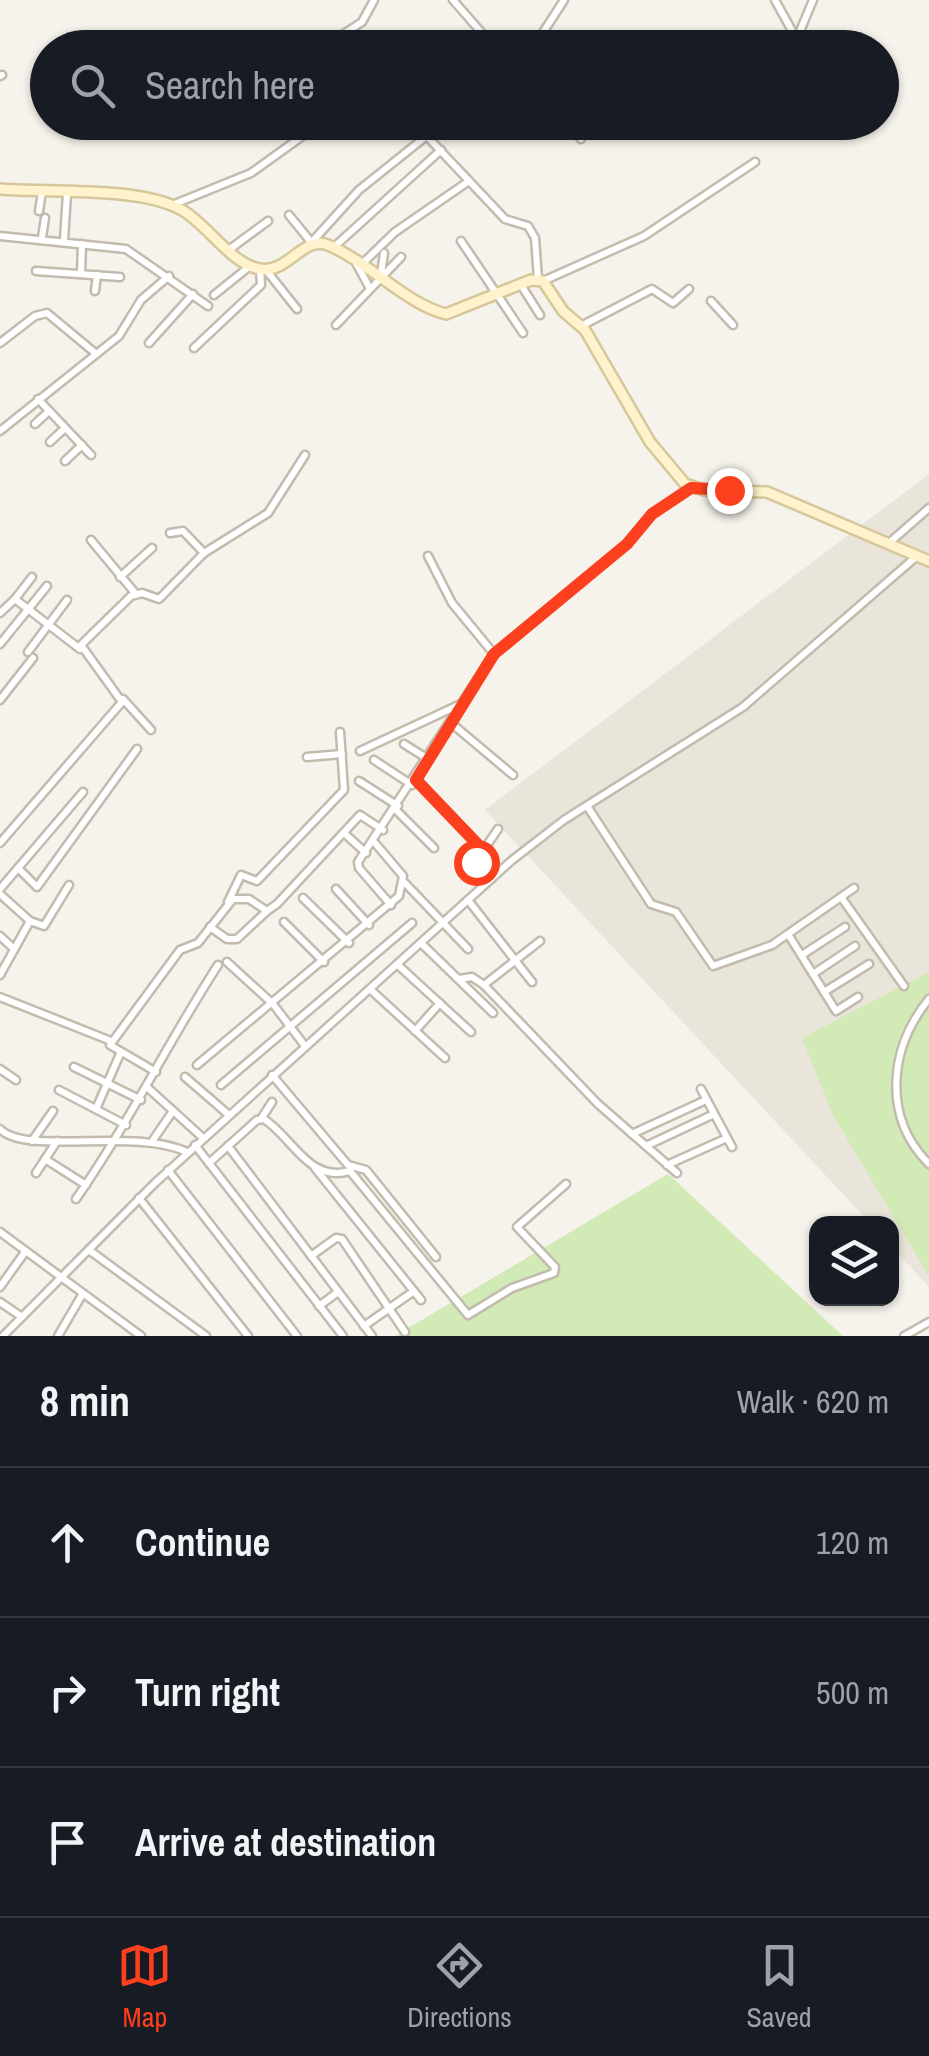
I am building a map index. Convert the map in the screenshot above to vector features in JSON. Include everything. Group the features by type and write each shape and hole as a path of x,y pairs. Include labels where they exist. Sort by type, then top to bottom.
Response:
{"street":[{"path":"350,30 362,22 374,0"},
{"path":"453,0 479,30"},
{"path":"545,30 564,0"},
{"path":"776,0 789,30"},
{"path":"800,30 813,0"},
{"path":"171,205 251,174 297,140"},
{"path":"214,295 259,269 289,262 359,190 421,140"},
{"path":"432,140 505,219 528,226 535,238 540,280 563,311 581,326 650,442 691,488"},
{"path":"333,248 442,150"},
{"path":"289,216 310,243 333,248 358,261 424,307 446,314 644,236 755,162"},
{"path":"358,261 469,180"},
{"path":"0,190 127,197 171,205 259,269 297,309"},
{"path":"39,211 42,192"},
{"path":"64,240 66,194"},
{"path":"42,236 45,218"},
{"path":"230,249 268,221"},
{"path":"0,236 42,236 126,249 208,306"},
{"path":"461,241 500,293 523,333"},
{"path":"81,274 82,244"},
{"path":"380,274 384,253"},
{"path":"336,325 380,274 401,257"},
{"path":"358,261 369,289"},
{"path":"194,348 261,285 259,269"},
{"path":"36,271 120,277"},
{"path":"95,292 97,275"},
{"path":"0,430 119,336 141,300 169,276"},
{"path":"521,285 540,315"},
{"path":"581,326 652,288 673,303 688,289"},
{"path":"149,343 193,294"},
{"path":"711,301 733,325"},
{"path":"0,343 35,316 47,312 94,352"},
{"path":"38,400 92,456"},
{"path":"35,424 48,410"},
{"path":"50,442 65,428"},
{"path":"66,461 82,446"},
{"path":"90,540 135,594 158,599 204,553 268,513 305,455"},
{"path":"391,905 359,868 494,654 602,566 652,514 691,488 767,492 929,561"},
{"path":"888,544 929,508"},
{"path":"170,533 183,531 204,553"},
{"path":"120,577 152,548"},
{"path":"428,556 452,603 494,654"},
{"path":"3,1336 187,1152 372,991 540,836 743,707 918,556"},
{"path":"0,613 32,578"},
{"path":"0,644 47,586"},
{"path":"81,650 135,594"},
{"path":"15,599 81,650 151,730"},
{"path":"0,700 66,600"},
{"path":"14,660 24,669"},
{"path":"0,842 122,698"},
{"path":"360,751 464,703"},
{"path":"451,723 513,775"},
{"path":"156,1072 111,1049 112,1041 180,950 198,944 244,873 257,880 340,796 345,786 340,732"},
{"path":"404,744 428,760"},
{"path":"18,868 37,887 137,749"},
{"path":"306,757 342,754"},
{"path":"374,760 414,782 483,850"},
{"path":"358,780 397,808 434,848"},
{"path":"69,885 44,926 30,921 0,892 83,792"},
{"path":"587,806 652,904 676,912 710,964 768,946 854,888"},
{"path":"210,927 227,939 237,939 360,815 383,830"},
{"path":"491,879 477,866 498,829"},
{"path":"344,833 366,853"},
{"path":"375,843 404,882 468,949"},
{"path":"198,1065 349,943 391,905 404,882"},
{"path":"336,889 369,925"},
{"path":"841,897 904,986"},
{"path":"303,898 349,943"},
{"path":"227,903 249,899 266,911"},
{"path":"468,900 532,982"},
{"path":"0,975 30,921"},
{"path":"284,922 324,962"},
{"path":"222,1085 412,924"},
{"path":"802,955 845,927"},
{"path":"788,934 836,1011 858,997"},
{"path":"0,936 14,949"},
{"path":"484,985 540,941"},
{"path":"422,943 493,1013"},
{"path":"813,974 856,946"},
{"path":"76,1198 119,1138 180,1023 222,963 272,1004 305,1046"},
{"path":"824,992 869,964"},
{"path":"399,966 471,1032"},
{"path":"458,979 472,978 484,985 632,1134 677,1173"},
{"path":"372,991 445,1058"},
{"path":"0,997 112,1041"},
{"path":"929,999 904,1038 896,1088 908,1136 929,1164"},
{"path":"415,1031 440,1003"},
{"path":"96,1109 120,1054"},
{"path":"74,1067 141,1100"},
{"path":"0,1069 16,1080"},
{"path":"272,1075 468,1315 512,1288 554,1273 555,1267 517,1227 566,1184"},
{"path":"185,1077 229,1114"},
{"path":"148,1088 203,1138"},
{"path":"700,1089 732,1147"},
{"path":"60,1090 126,1125"},
{"path":"632,1134 706,1100"},
{"path":"209,1163 261,1119 272,1102"},
{"path":"31,1142 52,1110"},
{"path":"153,1140 173,1111"},
{"path":"646,1146 714,1114"},
{"path":"261,1119 270,1122 314,1167 421,1300"},
{"path":"2,1136 31,1142 153,1140 187,1152"},
{"path":"667,1165 727,1138"},
{"path":"36,1172 57,1141"},
{"path":"195,1145 343,1336"},
{"path":"228,1146 372,1336"},
{"path":"45,1159 86,1185"},
{"path":"314,1167 338,1174 366,1170 436,1256"},
{"path":"168,1170 297,1336"},
{"path":"139,1198 248,1336"},
{"path":"1,1235 129,1332 141,1336"},
{"path":"311,1256 336,1238 342,1239 405,1332"},
{"path":"89,1250 203,1335"},
{"path":"0,1287 3,1277 25,1252"},
{"path":"364,1326 414,1291"},
{"path":"320,1306 338,1292"},
{"path":"58,1336 82,1295"},
{"path":"0,1302 22,1317"},
{"path":"904,1336 929,1322"}],"shaded area":[{"path":"929,474 929,1287 899,1255 899,1216 863,1216 485,810"}],"green space":[{"path":"929,972 929,1276 899,1226 899,1216 893,1216 833,1115 802,1038"},
{"path":"668,1174 843,1336 395,1336"}],"route":[{"path":"476,862 483,850 416,780 494,654 627,544 652,514 691,488 729,490"}]}
